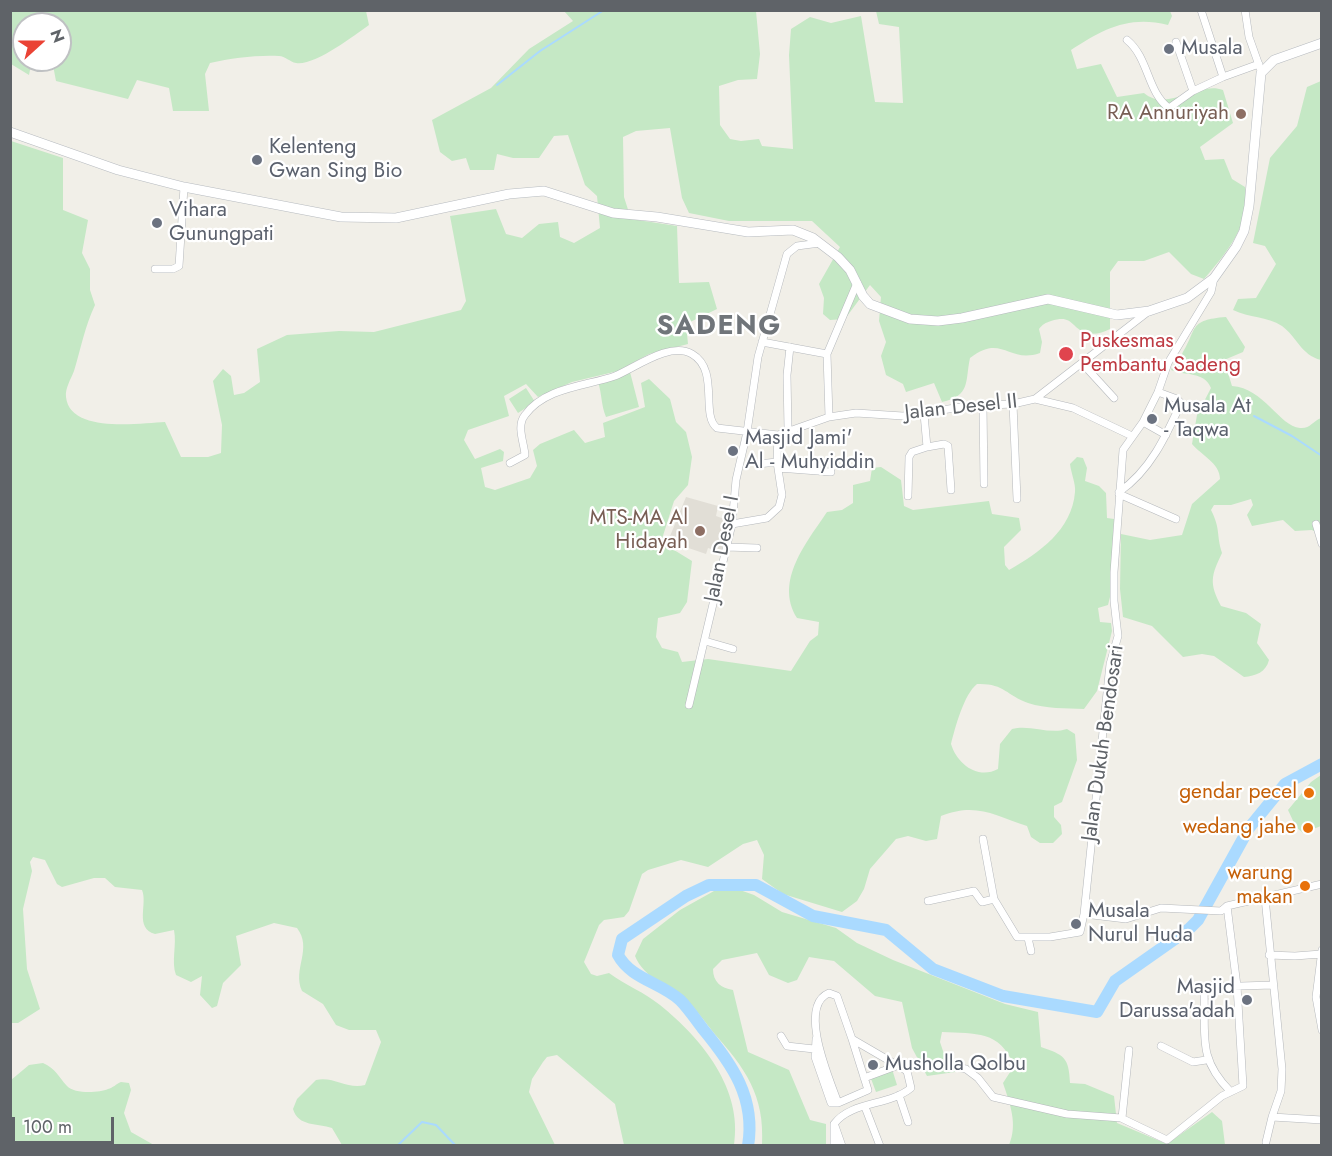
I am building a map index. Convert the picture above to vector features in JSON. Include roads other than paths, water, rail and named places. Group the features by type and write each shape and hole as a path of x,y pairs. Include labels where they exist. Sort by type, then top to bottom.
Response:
{"main road":[{"path":"10,132 118,170 184,187 282,204 314,213 370,218 405,216 509,194 544,191 613,213 657,217 748,232 793,230 820,243 850,270 870,304 910,319 938,321 962,318 1048,299 1100,313 1117,315 1149,311 1187,298 1214,278 1236,247 1247,218 1260,69 1274,60 1322,43"}],"street":[{"path":"1201,10 1223,77"},
{"path":"1127,40 1139,51 1160,98 1167,107 1171,108 1193,92 1223,77 1260,69 1249,37 1245,10"},
{"path":"1176,42 1193,92"},
{"path":"155,269 173,269 179,266 184,187"},
{"name":"Jalan Desel I","path":"689,705 732,524 736,480 747,432 762,342 787,254 797,246 820,243"},
{"name":"Jalan Dukuh Bendosari","path":"1084,914 1110,664 1118,636 1114,601 1114,572 1123,450 1143,422 1158,392 1168,363 1211,292 1214,278"},
{"path":"830,417 827,354 857,283"},
{"name":"Jalan Desel II","path":"778,435 788,429 830,417 856,413 903,416 947,408 1013,404 1035,399 1149,311"},
{"path":"762,342 827,354"},
{"path":"788,429 787,375 790,347"},
{"path":"510,463 525,455 522,418 541,402 563,389 612,377 658,354 683,351 696,357 707,375 713,426 778,435 778,465 782,495 776,512 759,521 732,524"},
{"path":"1082,363 1114,398"},
{"path":"1158,392 1177,399 1181,403 1166,435 1145,467 1119,493 1176,519"},
{"path":"1035,399 1073,408 1132,436"},
{"path":"1013,404 1017,500"},
{"path":"983,405 984,484"},
{"path":"924,414 927,447"},
{"path":"1143,422 1166,435"},
{"path":"908,496 909,457 912,452 944,444 948,446 951,490"},
{"path":"758,464 831,472"},
{"path":"1316,524 1322,544"},
{"path":"726,547 757,548"},
{"path":"705,642 733,649"},
{"path":"983,839 994,899 1013,935 1028,938 1082,931 1084,914 1126,919 1161,908 1224,908 1322,884"},
{"path":"928,901 974,891 982,902 994,899"},
{"path":"1265,898 1281,1070 1281,1090 1266,1142"},
{"path":"864,1078 899,1065 935,1064 966,1069 978,1078 993,1097 1067,1114 1122,1118 1167,1140 1230,1091 1238,1090 1243,1086 1237,986 1224,908"},
{"path":"1028,938 1031,951"},
{"path":"1269,955 1295,957 1321,952 1316,997 1322,1030"},
{"path":"1230,1091 1206,1060 1204,991 1211,987 1272,985"},
{"path":"832,993 837,996 867,1092 838,1103 831,1103 814,1049 816,1036 820,1000 824,995 832,993"},
{"path":"781,1036 787,1046 814,1049"},
{"path":"816,1036 838,1103"},
{"path":"834,1146 834,1124 842,1116 899,1095 911,1088 907,1071 852,1039"},
{"path":"1161,1046 1193,1062 1206,1060"},
{"path":"1122,1118 1129,1050"},
{"path":"899,1095 908,1122"},
{"path":"865,1107 880,1146"},
{"path":"1272,1117 1322,1120"},
{"path":"834,1124 842,1146"}],"waterway":[{"path":"497,85 540,51 604,10"},
{"path":"1254,416 1292,436 1322,456"},
{"path":"748,1146 750,1129 745,1097 723,1055 680,1000 630,970 618,955 622,939 686,896 709,885 756,885 813,916 886,930 933,969 1003,996 1097,1012 1115,981 1189,929 1198,920 1249,828 1285,784 1322,764"},
{"path":"397,1146 422,1122 436,1125 456,1146"}],"place":[{"name":"Musala","path":"1169,49"},
{"name":"RA Annuriyah","path":"1241,114"},
{"name":"Kelenteng Gwan Sing Bio","path":"257,160"},
{"name":"Vihara Gunungpati","path":"157,223"},
{"name":"Puskesmas Pembantu Sadeng","path":"1066,354"},
{"name":"Musala At - Taqwa","path":"1152,419"},
{"name":"Masjid Jami' Al - Muhyiddin","path":"733,451"},
{"name":"MTS-MA Al Hidayah","path":"700,531"},
{"name":"gendar pecel","path":"1309,793"},
{"name":"wedang jahe","path":"1308,828"},
{"name":"warung makan","path":"1305,886"},
{"name":"Musala Nurul Huda","path":"1076,924"},
{"name":"Masjid Darussa'adah","path":"1247,1000"},
{"name":"Musholla Qolbu","path":"873,1065"}],"district":[{"name":"SADENG","path":"719,327"}]}
